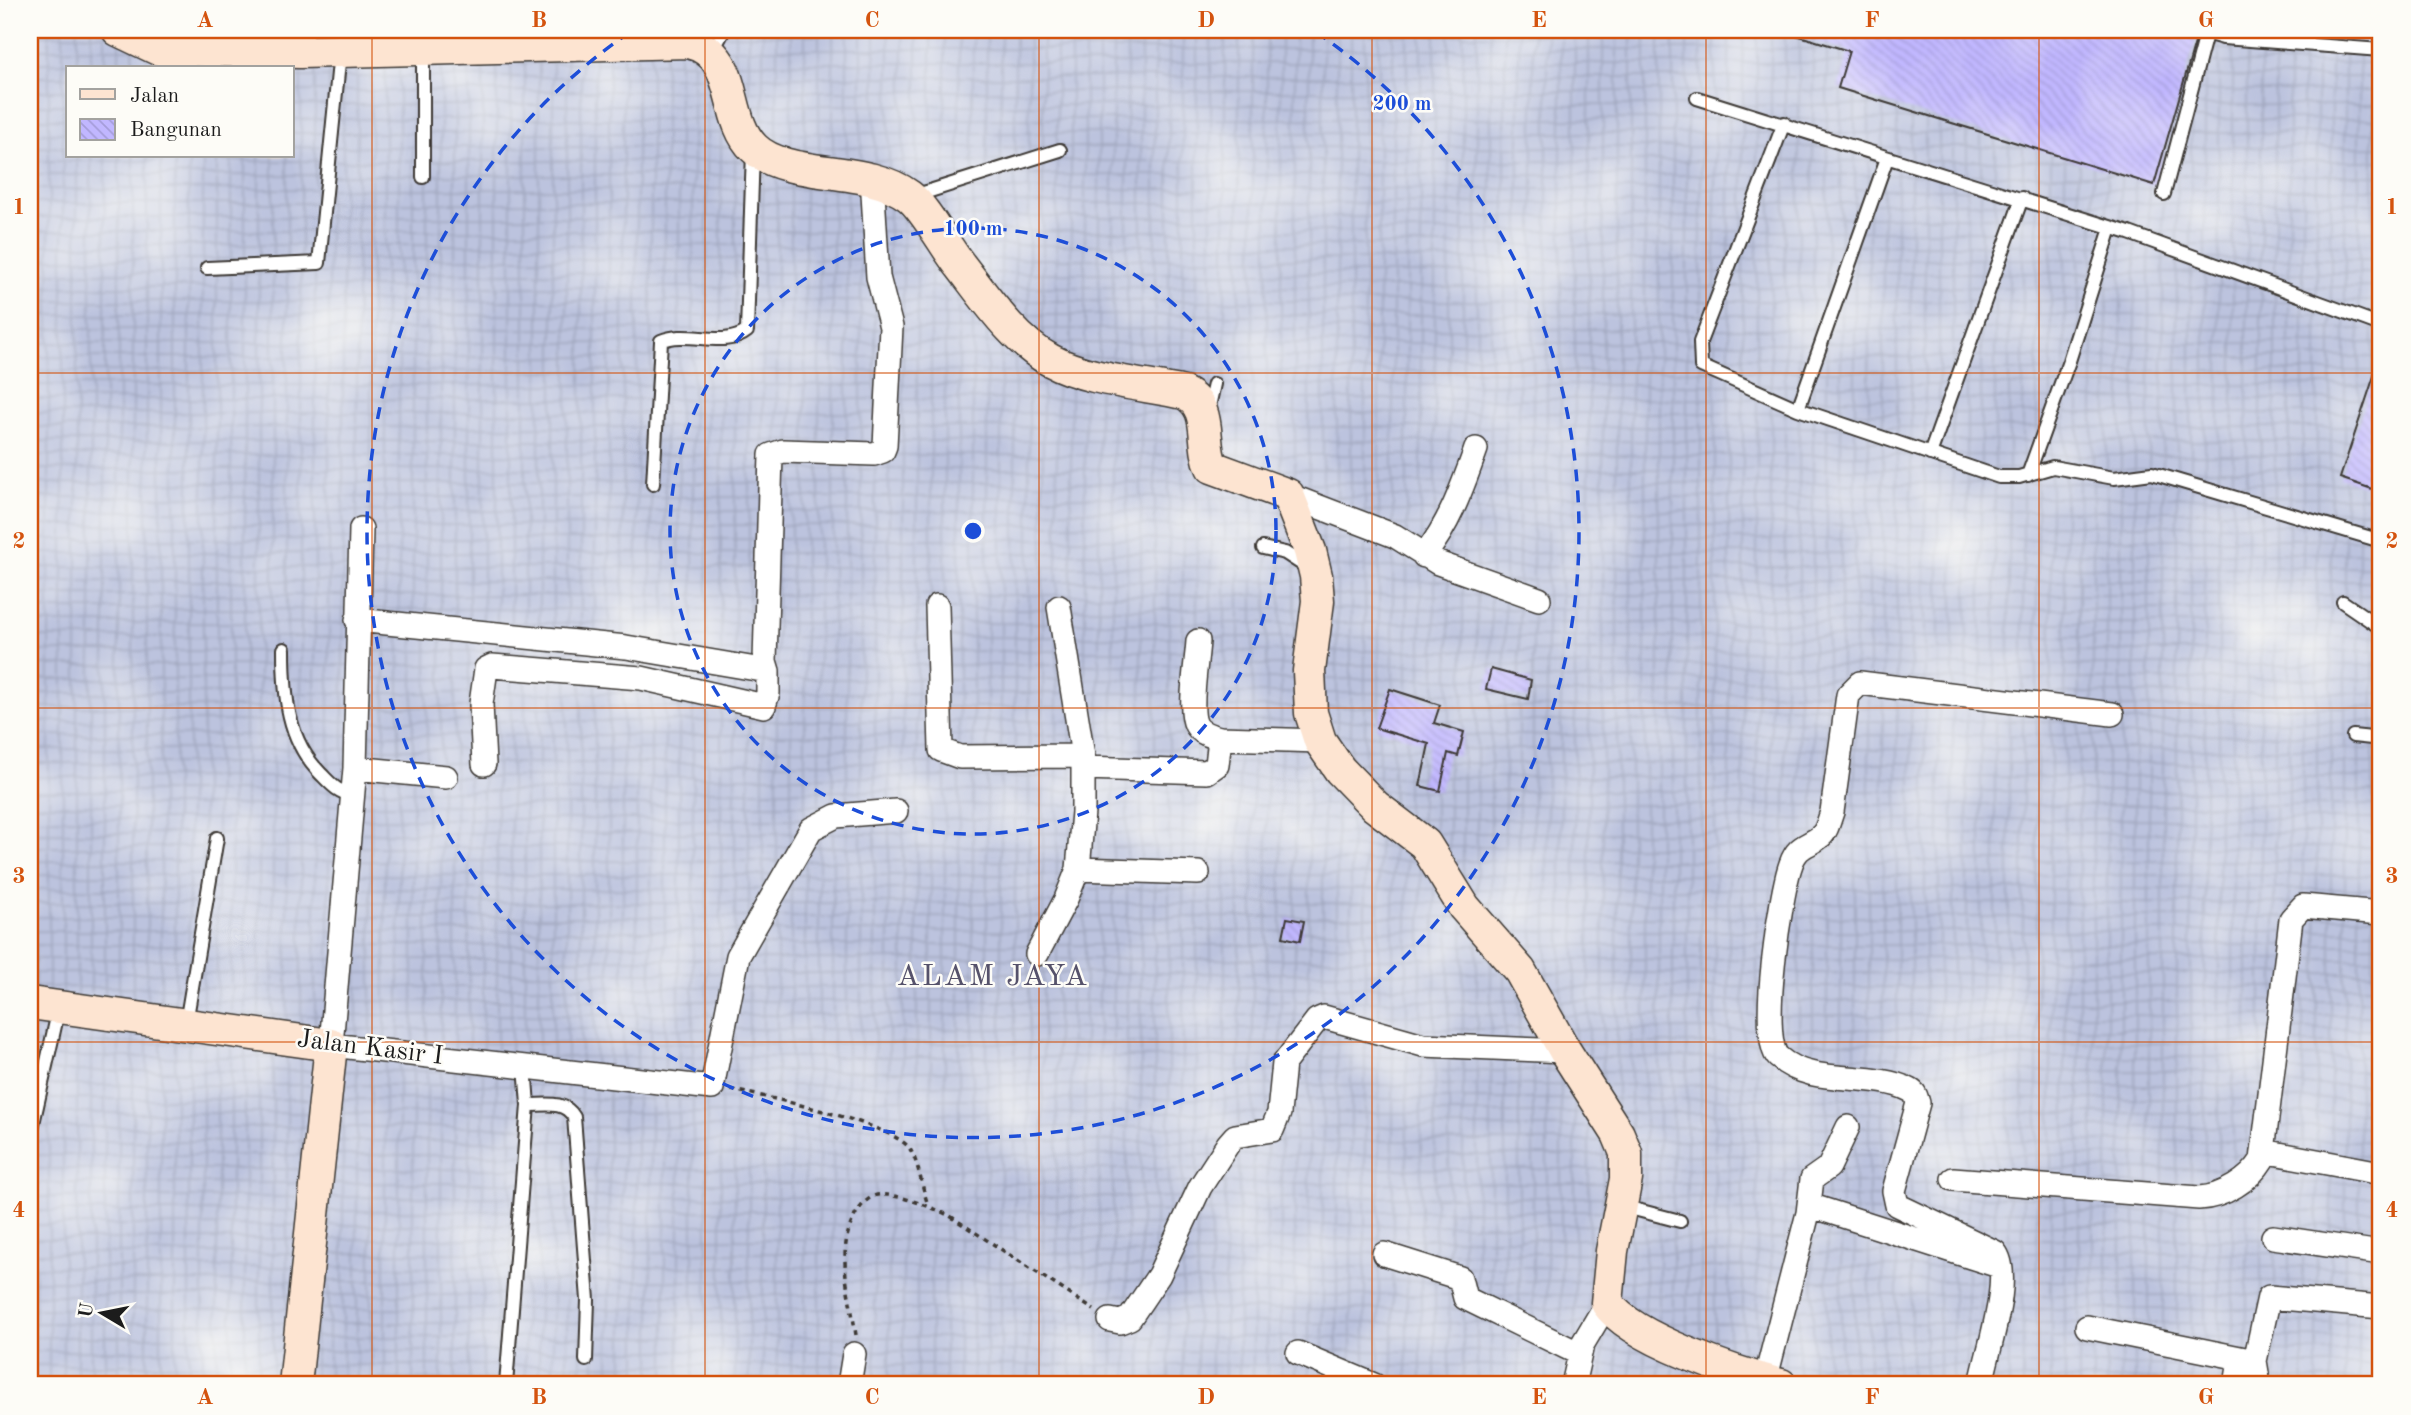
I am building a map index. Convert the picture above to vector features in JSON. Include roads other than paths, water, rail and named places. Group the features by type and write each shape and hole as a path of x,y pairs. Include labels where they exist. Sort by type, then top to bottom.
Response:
{"street":[{"path":"118,30 158,49 340,52 423,50 472,39 577,37 688,42 704,46 718,41 754,148 767,158 788,164 872,177 911,197 958,262 1034,349 1051,361 1076,370 1184,393 1198,403 1205,425 1208,458 1215,470 1395,536 1424,556 1539,600"},
{"path":"484,764 481,704 486,669 492,666 641,678 764,706 768,693 765,661 771,455 783,451 874,454 883,452 885,446 891,327 878,277 872,177"},
{"path":"1424,556 1443,532 1455,508 1476,449"},
{"path":"1288,495 1310,551 1316,576 1318,601 1309,671 1311,713 1320,741 1340,770 1375,806 1425,844 1464,907 1520,971 1565,1051 1618,1134 1626,1153 1626,1179 1612,1251 1607,1303 1590,1327 1573,1385"},
{"path":"295,1385 331,1045 355,768 361,528"},
{"path":"937,606 942,750 960,757 1083,762 1207,772 1217,765 1220,738"},
{"path":"1037,954 1066,899 1077,869 1083,813 1083,762 1059,607"},
{"path":"357,620 626,648 768,671"},
{"path":"1198,641 1194,714 1196,727 1205,734 1220,738 1320,741"},
{"path":"1981,1385 2003,1267 1996,1252 1897,1205 1894,1191 1918,1103 1916,1094 1890,1085 1797,1070 1775,1055 1770,1042 1769,990 1786,884 1791,862 1801,846 1822,835 1826,829 1832,812 1848,695 1860,683 2112,714"},
{"path":"355,768 446,777"},
{"name":"Jalan Kasir I","path":"44,1005 331,1045 712,1087 738,956 811,829 836,816 896,811"},
{"path":"1077,869 1198,873"},
{"path":"1953,1179 2209,1197 2253,1174 2262,1160 2291,919 2303,906 2381,913"},
{"path":"1110,1320 1120,1322 1130,1318 1159,1275 1200,1187 1228,1144 1235,1136 1272,1130 1279,1113 1284,1063 1317,1020 1324,1017 1406,1041 1438,1047 1565,1051"},
{"path":"1607,1303 1620,1319 1720,1376 1773,1383 1812,1179 1829,1167 1848,1127"},
{"path":"2263,1151 2381,1173"},
{"path":"1809,1205 2003,1267"},
{"path":"2273,1237 2381,1253"},
{"path":"1384,1254 1460,1278 1465,1298 1580,1354"},
{"path":"2236,1385 2248,1361 2269,1297 2381,1307"},
{"path":"2087,1327 2248,1361"},
{"path":"1298,1353 1374,1385"},
{"path":"849,1385 854,1354"},
{"path":"2248,1361 2259,1385"}],"lane":[{"path":"2164,194 2201,32 2304,46 2381,50"},
{"path":"423,50 423,177"},
{"path":"207,268 319,263 340,52"},
{"path":"1698,97 1784,123 1887,159 2022,198 2381,325"},
{"path":"1784,123 1700,342 1698,353 1701,366 1798,409 1998,477 2028,475 2053,467 2114,478 2160,475 2381,541"},
{"path":"653,484 661,341 674,338 734,337 747,331 754,148"},
{"path":"911,197 1059,150"},
{"path":"1798,409 1887,159"},
{"path":"1930,454 2022,198"},
{"path":"2028,475 2069,361 2111,228"},
{"path":"1205,425 1214,384"},
{"path":"1263,548 1295,558 1316,576"},
{"path":"2343,602 2381,628"},
{"path":"284,649 284,690 293,733 310,762 339,792 352,795"},
{"path":"2353,736 2381,739"},
{"path":"186,1023 216,838"},
{"path":"30,1137 44,1005"},
{"path":"506,1385 528,1105 525,1066"},
{"path":"528,1105 561,1105 569,1109 574,1117 588,1300 586,1360"},
{"path":"1622,1206 1680,1221"}],"district":[{"name":"ALAM JAYA","path":"993,977"}]}
